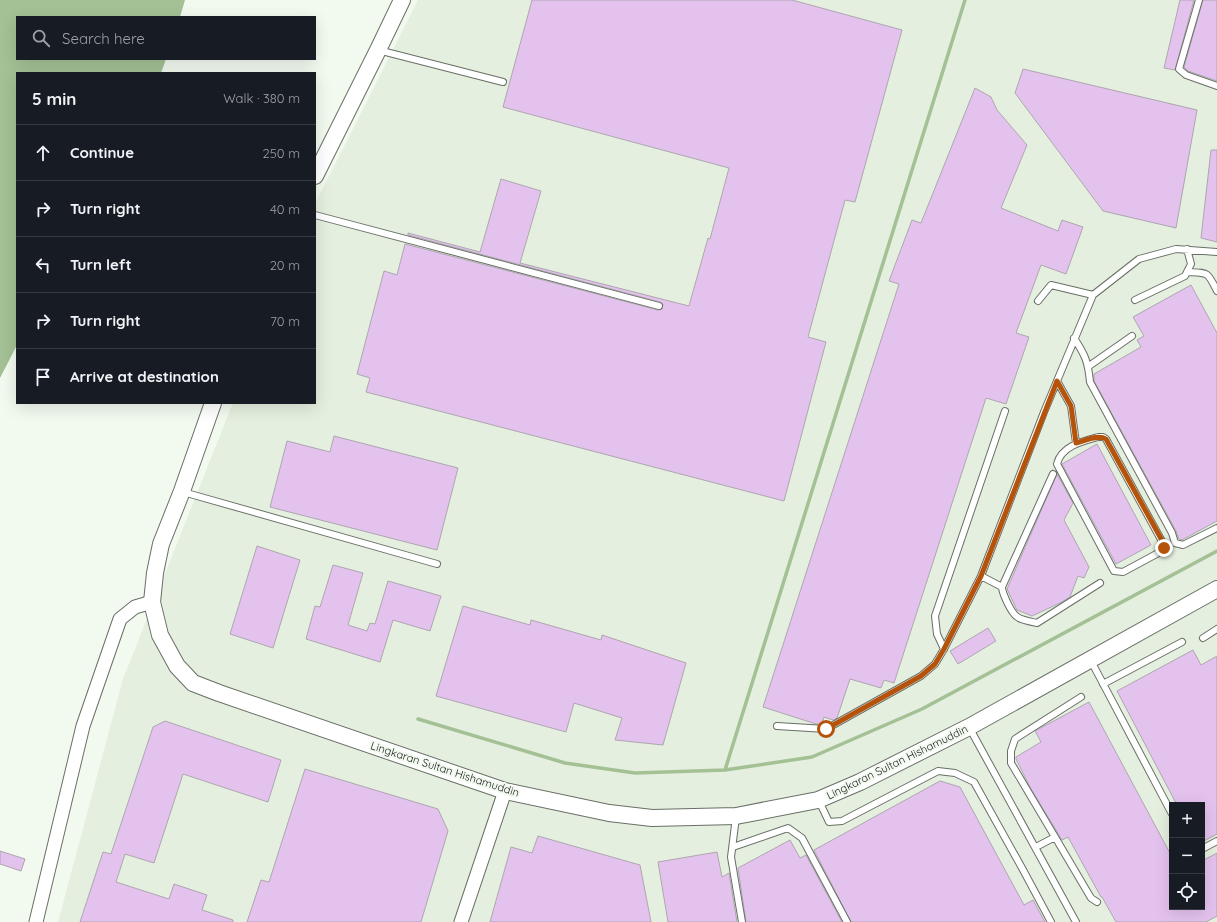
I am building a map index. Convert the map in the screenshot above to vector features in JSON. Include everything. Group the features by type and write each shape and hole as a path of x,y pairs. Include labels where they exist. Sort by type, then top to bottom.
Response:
{"street":[{"path":"316,174 402,0"},
{"name":"Lingkaran Sultan Hishamuddin","path":"213,404 162,544 155,573 152,602 160,635 168,651 177,666 193,683 505,791 609,813 652,818 736,816 818,800 860,782 969,727 1217,589"},
{"path":"36,922 83,726 120,619 135,607 152,602"},
{"path":"461,922 505,791"}],"lane":[{"path":"1198,0 1179,69 1186,75 1217,86"},
{"path":"378,50 503,82"},
{"path":"316,215 659,306"},
{"path":"777,726 826,729 921,676 935,664 981,576 1074,338 1093,295 1139,259 1176,249 1217,252"},
{"path":"1136,300 1184,276 1190,264 1187,249"},
{"path":"1187,272 1204,273 1209,276 1217,291"},
{"path":"1038,301 1051,285 1093,295"},
{"path":"1088,366 1132,336"},
{"path":"1074,338 1085,356 1090,382 1176,543 1183,545 1217,528"},
{"path":"1057,381 1071,406 1076,443"},
{"path":"944,649 937,634 935,616 1005,412"},
{"path":"1098,437 1103,437 1106,439 1164,544 1162,551 1123,572 1114,571 1057,464 1058,458 1076,443 1098,437"},
{"path":"1053,474 1002,587 1002,591 1013,615 1023,620 1037,623 1100,583"},
{"path":"182,491 437,564"},
{"path":"981,576 1002,587"},
{"path":"1203,638 1217,629"},
{"path":"1103,684 1182,642"},
{"path":"1090,660 1169,808"},
{"path":"1081,697 1015,739 1011,751 1012,763 1091,898 1097,902"},
{"path":"969,727 1076,922"},
{"path":"818,800 829,822 842,821 938,771 955,774 974,782 1050,922"},
{"path":"736,816 732,858 742,922"},
{"path":"732,847 788,828 802,838 847,922"},
{"path":"1036,847 1055,837"},
{"path":"1205,847 1217,840"}],"shaded area":[{"path":"0,0 185,0 180,16 16,16 16,60 166,60 161,72 16,72 16,347 0,378"},
{"path":"418,0 1217,0 1217,922 58,922 123,679 233,404 316,404 316,202"}],"building":[{"path":"532,0 792,0 902,30 855,202 845,200 808,337 826,342 784,501 366,392 370,378 357,374 384,271 397,275 405,244 658,310 662,309 663,304 660,302 408,235 408,233 480,252 501,179 541,191 520,263 689,306 708,238 710,239 729,168 503,107"},
{"path":"1180,0 1194,0 1175,70 1164,68"},
{"path":"1203,0 1217,0 1217,81 1188,71 1184,67"},
{"path":"1023,69 1197,110 1176,228 1103,211 1015,93"},
{"path":"975,88 991,97 997,110 1027,145 1001,208 1058,231 1062,220 1083,227 1066,274 1041,265 1016,333 1029,337 1006,404 986,398 894,683 884,680 881,688 850,679 837,718 833,720 824,717 822,724 816,724 763,707 899,284 889,281 912,220 921,223"},
{"path":"1211,150 1217,150 1217,242 1201,238"},
{"path":"1191,285 1217,333 1217,521 1182,540 1179,539 1094,381 1094,374 1141,347 1137,340 1144,336 1133,317"},
{"path":"334,436 458,468 437,550 270,507 287,441 330,452"},
{"path":"1097,444 1151,545 1116,564 1062,464"},
{"path":"1057,474 1073,503 1064,520 1089,567 1084,578 1078,576 1070,597 1032,616 1017,610 1007,589"},
{"path":"257,546 300,560 273,648 230,634"},
{"path":"333,565 363,573 348,625 367,631 370,623 375,624 388,581 441,596 430,631 393,620 380,662 306,639 315,606 320,607"},
{"path":"463,606 530,625 531,620 601,640 602,635 686,663 663,745 615,740 622,718 574,703 566,732 436,696"},
{"path":"988,628 996,641 958,664 950,651"},
{"path":"1193,650 1201,665 1217,656 1217,834 1205,840 1205,802 1175,802 1117,691"},
{"path":"1089,702 1169,851 1169,910 1205,910 1205,859 1217,853 1217,916 1206,922 1116,922 1068,837 1062,840 1031,789 1016,759 1016,757 1041,742 1035,731"},
{"path":"165,721 281,760 268,802 183,774 154,863 125,854 116,882 169,899 174,884 207,895 202,910 233,920 233,922 80,922 103,852 111,854 153,727"},
{"path":"305,769 438,809 448,831 421,922 247,922 261,880 269,882"},
{"path":"940,781 960,787 1024,905 1033,900 1045,922 851,922 814,850"},
{"path":"538,836 640,865 651,922 490,922 511,847 532,853"},
{"path":"790,840 800,858 806,855 842,922 746,922 738,868"},
{"path":"0,851 25,859 21,871 0,864"},
{"path":"717,852 722,877 729,873 737,922 668,922 658,862"}],"waterway":[{"path":"725,770 965,0"},
{"path":"418,719 565,763 635,773 725,770 812,757 922,709 1217,551"}],"route":[{"path":"826,729 921,676 935,664 981,576 1057,381 1071,406 1076,443 1098,437 1103,437 1106,439 1164,544 1164,548"}]}
